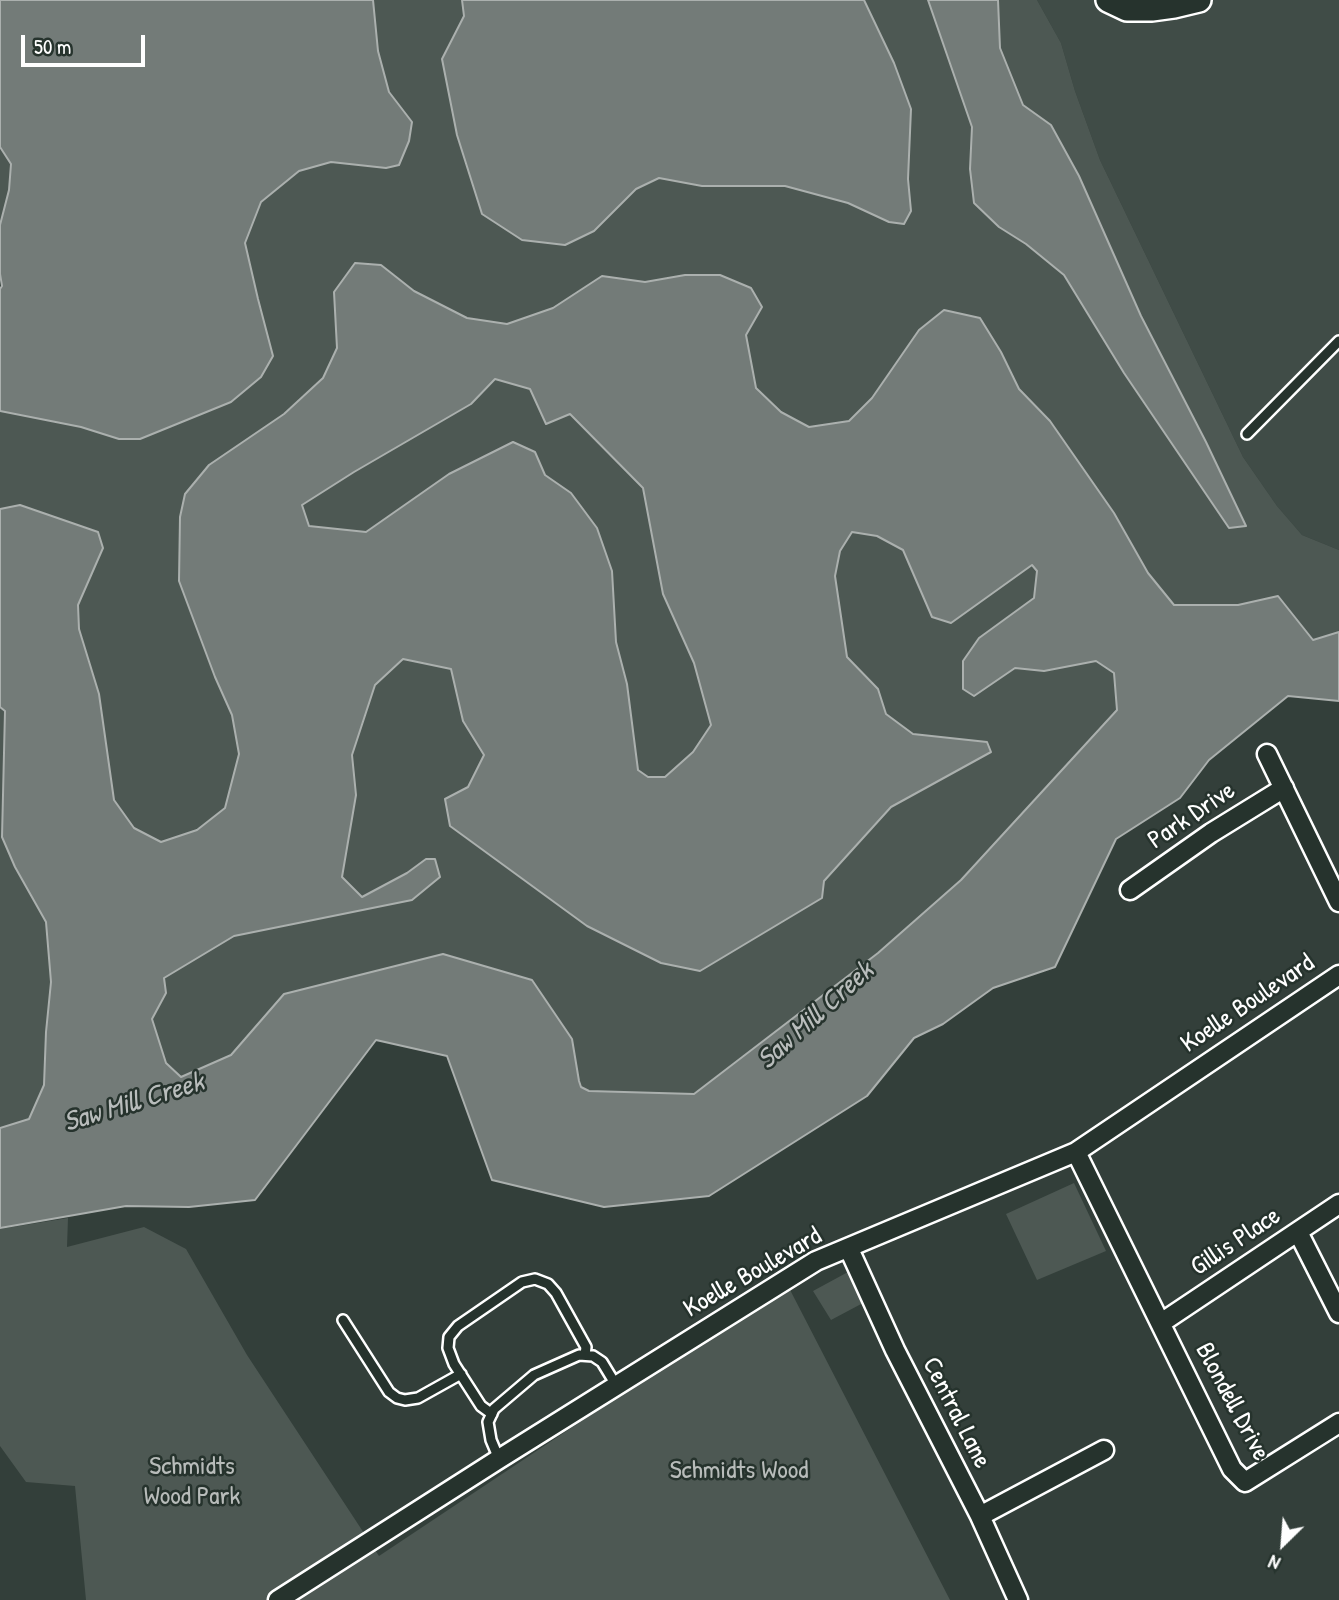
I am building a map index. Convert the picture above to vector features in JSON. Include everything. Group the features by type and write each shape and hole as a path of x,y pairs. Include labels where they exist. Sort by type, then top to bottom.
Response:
{"street":[{"path":"1108,0 1127,9 1152,9 1199,0"},
{"path":"1267,754 1339,902"},
{"name":"Park Drive","path":"1130,890 1211,833 1284,788"},
{"name":"Koelle Boulevard","path":"278,1600 816,1261 1076,1152 1339,975"},
{"path":"1076,1152 1161,1323"},
{"name":"Gillis Place","path":"1161,1323 1339,1204"},
{"path":"1298,1232 1339,1313"},
{"name":"Central Lane","path":"849,1249 895,1350 980,1516 1018,1600"},
{"name":"Blondell Drive","path":"1161,1323 1232,1469 1245,1482 1339,1423"},
{"path":"980,1516 1104,1450"}],"lane":[{"path":"1247,434 1339,341"},
{"path":"492,1414 481,1406 454,1364 448,1348 449,1337 458,1326 522,1282 535,1279 548,1284 556,1293 586,1347 585,1355"},
{"path":"343,1320 389,1392 397,1398 418,1398 461,1374"},
{"path":"499,1459 491,1440 488,1422 494,1409 534,1375 579,1355 585,1355 593,1356 602,1362 616,1385"}],"shaded area":[{"path":"1037,0 1339,0 1339,550 1302,535 1277,506 1243,457 1100,160 1061,43"}],"green space":[{"path":"373,0 462,0 464,16 442,59 457,135 482,214 594,231 636,189 659,178 702,186 785,186 848,203 889,222 911,211 908,179 911,109 894,63 864,0 928,0 972,127 970,169 999,227 1026,244 1064,275 1124,373 1229,528 1246,526 1141,316 1079,176 1051,125 1023,105 1000,48 998,0 1037,0 1061,43 1100,160 1243,457 1277,506 1302,535 1339,550 1339,632 1313,640 1278,596 1238,605 1174,605 1148,573 1114,513 1050,421 1019,389 1001,352 919,330 872,398 849,421 809,427 781,412 756,388 746,335 685,275 645,282 602,276 553,308 507,324 467,318 414,291 381,265 334,293 337,348 323,378 284,414 248,440 179,581 232,715 239,754 225,808 197,830 161,843 134,828 114,800 99,694 79,629 78,605 103,548 20,505 0,509 0,411 81,427 119,439 258,299 245,243 261,202 299,171 331,162 386,168 412,122 389,92 378,51"},
{"path":"0,147 11,164 10,190 0,225"},
{"path":"495,379 530,389 546,423 570,414 643,488 663,594 694,663 711,725 693,752 665,777 648,777 638,770 627,684 616,642 612,571 571,493 545,475 535,452 513,442 449,474 366,532 309,526 302,505 471,404"},
{"path":"852,532 877,536 903,550 951,623 1032,564 1037,570 1034,598 979,638 963,661 963,689 1015,668 1044,671 1096,661 1114,673 1117,710 961,880 878,953 694,1094 589,1091 581,1087 579,1081 284,994 231,1055 181,1077 166,1063 152,1018 166,993 164,978 234,936 412,900 426,859 407,873 362,897 342,877 356,795 352,755 375,685 403,659 451,668 463,721 484,755 468,787 824,881 891,807 991,752 986,742 913,734 886,714 878,689 847,657 835,576 840,551"},
{"path":"0,707 5,711 2,837 15,867 46,922 51,982 44,1085 29,1119 0,1128"},
{"path":"1074,1183 1106,1251 1037,1280 1006,1214"},
{"path":"68,1218 67,1247 144,1227 186,1249 247,1355 379,1556 787,1284 950,1600 86,1600 75,1486 26,1482 0,1446 0,1229"},
{"path":"848,1272 863,1303 831,1320 813,1291"}],"water":[{"path":"0,0 373,0 378,51 389,92 412,122 409,141 399,165 386,168 331,162 299,171 261,202 245,243 273,356 261,377 231,402 140,439 119,439 81,427 0,411 0,225 9,190 11,164 0,147"},
{"path":"462,0 864,0 894,63 911,109 908,179 911,211 904,224 889,222 848,203 785,186 702,186 659,178 636,189 594,231 565,245 522,240 482,214 457,135 442,59 464,16"},
{"path":"928,0 998,0 1000,48 1023,105 1051,125 1079,176 1141,316 1246,526 1229,528 1124,373 1064,275 1026,244 999,227 974,203 970,169 972,127"},
{"name":"Saw Mill Creek","path":"355,263 381,265 414,291 467,318 507,324 553,308 602,276 645,282 685,275 720,275 751,288 762,307 746,335 756,388 781,412 809,427 849,421 872,398 919,330 944,310 980,318 1019,389 1050,421 1114,513 1148,573 1174,605 1238,605 1278,596 1313,640 1339,632 1339,701 1288,696 1209,760 1180,798 1116,839 1055,967 993,988 943,1024 914,1038 867,1096 709,1196 604,1207 492,1180 447,1056 376,1040 255,1200 189,1207 126,1206 0,1228 0,1128 29,1119 44,1085 51,982 46,922 15,867 2,837 5,711 0,707 0,509 20,505 98,532 103,548 78,605 79,629 99,694 114,800 134,828 161,842 197,830 225,808 239,754 232,715 179,581 180,517 185,494 209,465 284,414 323,378 337,348 334,292","holes":["495,379 530,389 546,424 570,414 643,488 663,594 694,663 711,725 693,752 665,777 648,777 638,770 627,684 616,642 612,571 597,528 571,493 545,475 535,452 513,442 449,474 366,532 309,526 302,505 471,404","852,532 877,536 903,550 932,617 951,623 1032,565 1037,571 1034,598 979,638 963,661 963,689 974,696 1015,668 1044,671 1096,661 1114,673 1117,710 961,880 878,953 694,1094 589,1091 581,1087 572,1039 532,980 443,954 284,994 231,1055 181,1077 166,1063 152,1019 166,993 164,978 234,936 412,900 440,877 435,859 426,859 407,873 362,897 342,877 356,795 352,755 375,685 403,659 451,669 463,721 484,755 468,787 445,799 450,826 587,926 661,963 700,971 822,898 824,881 891,807 991,752 987,742 913,734 886,714 878,689 847,657 835,576 840,551"]}],"park label":[{"name":"Schmidts Wood","path":"739,1471"},
{"name":"Schmidts Wood Park","path":"192,1482"}]}
